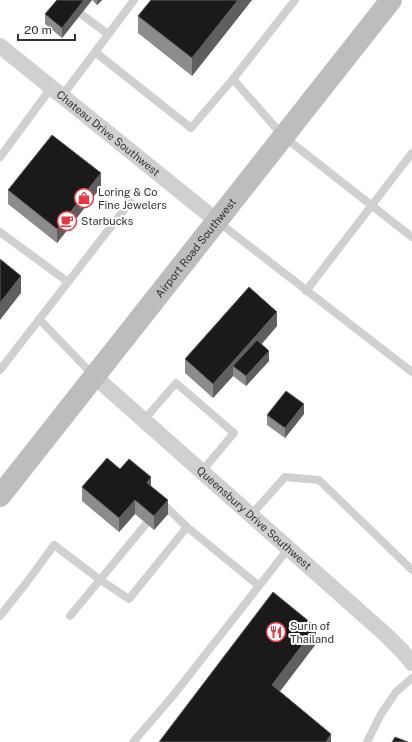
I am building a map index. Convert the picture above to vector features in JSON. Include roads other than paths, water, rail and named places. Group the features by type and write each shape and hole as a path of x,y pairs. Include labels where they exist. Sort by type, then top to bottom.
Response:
{"main road":[{"name":"Airport Road Southwest","path":"0,496 391,0"}],"street":[{"name":"Chateau Drive Southwest","path":"0,46 216,221"},
{"name":"Queensbury Drive Southwest","path":"94,376 385,634 412,663"}],"lane":[{"path":"0,157 57,92 95,52 134,0"},
{"path":"95,52 191,128 233,79 296,0"},
{"path":"81,14 108,34"},
{"path":"233,79 283,136 412,237"},
{"path":"306,291 412,153"},
{"path":"0,370 130,202"},
{"path":"216,221 412,372"},
{"path":"0,232 68,282"},
{"path":"40,319 94,376"},
{"path":"144,420 176,383 234,433 202,471"},
{"path":"251,514 285,477 319,480 412,570"},
{"path":"160,508 163,504 187,527 259,586"},
{"path":"70,616 146,524"},
{"path":"0,616 54,545 99,580 129,599 187,527"},
{"path":"133,742 172,697 288,549"},
{"path":"367,742 381,714 396,692 412,678"}],"place":[{"name":"Loring & Co Fine Jewelers","path":"84,198"},
{"name":"Starbucks","path":"67,221"},
{"name":"Surin of Thailand","path":"276,632"}]}
